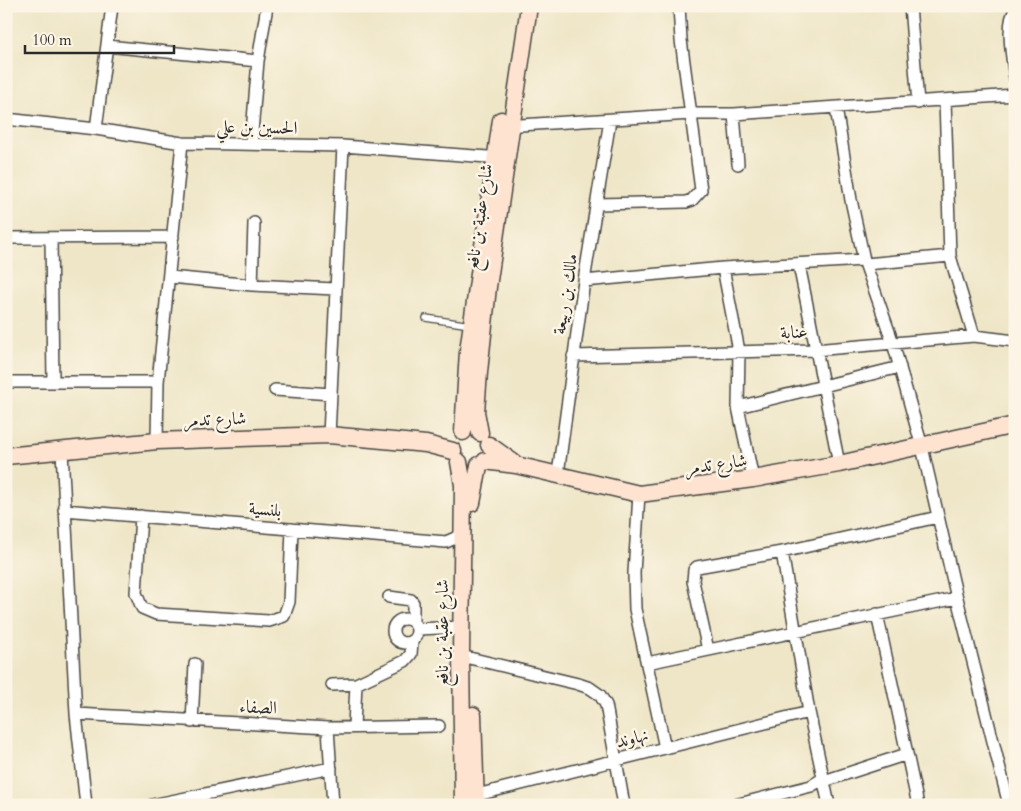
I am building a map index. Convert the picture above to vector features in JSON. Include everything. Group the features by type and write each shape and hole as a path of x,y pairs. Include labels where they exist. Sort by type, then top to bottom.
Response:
{"street":[{"path":"96,129 112,6"},
{"path":"251,144 258,61 268,6"},
{"name":"شارع عقبة بن نافع","path":"506,126 517,6"},
{"name":"شارع عقبة بن نافع","path":"467,657 462,627 463,485 457,446 472,326 506,126 529,6"},
{"path":"597,204 686,202 698,196 701,183 681,40 679,6"},
{"path":"910,6 918,103"},
{"path":"1015,11 1010,16 1010,26 1015,79"},
{"path":"107,46 258,61"},
{"path":"506,126 691,114 734,114 836,108 1015,95"},
{"path":"945,100 950,256 974,336"},
{"path":"836,108 851,200 865,262 893,343 922,447 956,598 1009,805"},
{"path":"734,114 738,164"},
{"name":"الحسين بن علي","path":"6,119 96,129 182,143 343,146 501,158"},
{"name":"مالك بن ربيعة","path":"558,474 584,281 610,120"},
{"path":"157,441 158,382 182,143"},
{"path":"329,435 343,146"},
{"name":"شارع عقبة بن نافع","path":"469,801 467,657 472,502 483,451 476,412 476,394 501,158"},
{"path":"252,285 254,223"},
{"path":"6,238 173,237"},
{"path":"51,238 54,380"},
{"path":"584,281 723,268 865,262 950,256"},
{"path":"799,265 814,350 838,464"},
{"path":"723,268 739,351 738,407 753,479"},
{"path":"170,277 252,285 335,289"},
{"name":"عنابة","path":"573,356 814,350 974,336 1015,341"},
{"path":"738,407 900,367"},
{"path":"6,382 54,380 158,382"},
{"path":"275,390 331,394"},
{"name":"شارع تدمر","path":"483,451 516,465 638,494 753,479 838,464 1015,425"},
{"path":"475,431 483,451 468,467 457,446 475,431"},
{"name":"شارع تدمر","path":"6,456 157,441 329,435 457,446"},
{"path":"62,451 76,714 86,805"},
{"path":"638,494 635,609 665,748"},
{"name":"بلنسية","path":"64,510 446,542 462,535"},
{"path":"140,516 136,593 142,608 156,614 269,621 284,616 288,602 292,529"},
{"path":"708,650 693,581 694,570 701,565 782,552 938,517"},
{"path":"782,552 809,712 829,805"},
{"path":"332,684 356,684 405,661 411,654 412,642 416,638 413,603 411,600 389,597"},
{"path":"647,663 956,598"},
{"path":"877,614 918,805"},
{"path":"412,642 399,642 393,630 400,620 407,619 415,625 462,627"},
{"path":"467,657 578,684 595,692 606,705 624,805"},
{"path":"192,722 195,664"},
{"path":"354,726 356,684"},
{"name":"نهاوند","path":"469,801 615,760 809,712"},
{"name":"الصفاء","path":"76,714 192,722 328,728 354,726 439,726"},
{"path":"328,728 332,805"},
{"path":"735,805 811,786 824,779 907,754"},
{"path":"152,805 330,768"}],"lane":[{"path":"426,318 472,326"}]}
